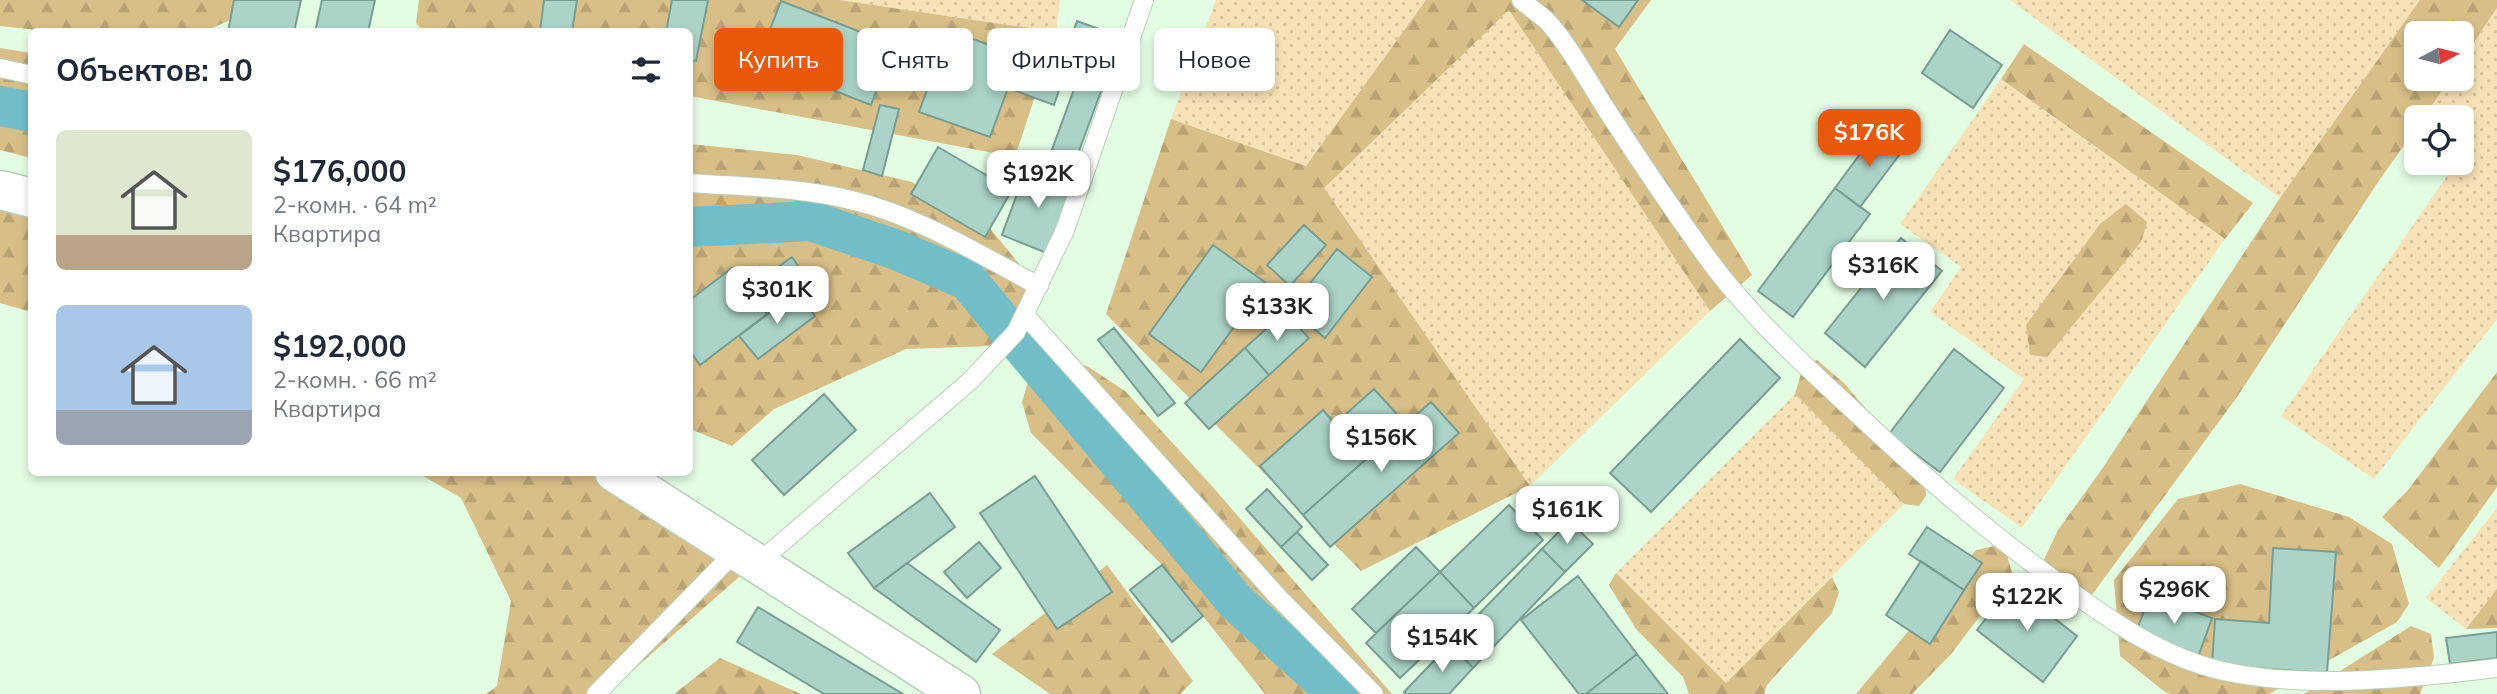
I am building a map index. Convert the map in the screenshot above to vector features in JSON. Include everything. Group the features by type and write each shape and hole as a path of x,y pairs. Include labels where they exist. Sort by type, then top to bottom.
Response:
{"street":[{"path":"0,190 28,197"},
{"path":"620,476 961,694"}],"lane":[{"path":"596,694 747,558 970,381 1016,332 1065,230 1144,0"},
{"path":"1521,0 1548,22 1709,260 1768,328 1912,466 2020,556 2132,634 2164,652 2204,666 2309,687 2497,668"},
{"path":"0,68 28,74"},
{"path":"693,183 786,190 855,201 906,218 1040,286"},
{"path":"1025,315 1279,598 1374,694"}],"shaded area":[{"path":"839,0 1060,0 1056,28 1029,28"},
{"path":"1216,0 1426,0 1306,166 1171,119 1182,91 1275,91 1275,28 1205,28"},
{"path":"2010,0 2420,0 2280,198"},
{"path":"2497,8 2497,319 2374,479 2281,416 2448,175 2474,175 2474,105 2432,105 2442,91 2474,91 2474,42"},
{"path":"1509,10 1710,311 1530,486 1323,188"},
{"path":"2001,79 2225,239 2022,528 1953,479 2024,379 1930,312 1961,267 1900,224"},
{"path":"1795,394 1904,504 1726,683 1616,573"},
{"path":"2497,508 2497,589 2466,629 2426,598"}],"green space":[{"path":"0,0 276,0 212,28 28,29 0,26"},
{"path":"419,0 839,0 1029,28 987,28 987,91 1037,91 1015,157 693,97 693,28 420,28 416,23"},
{"path":"1426,0 1651,0 1615,49 1752,275 1710,311 1509,10 1324,188 1530,486 1361,571 1106,314 1171,119 1306,166"},
{"path":"2420,0 2497,0 2497,8 2474,42 2474,21 2405,21"},
{"path":"2404,23 2404,91 2442,91 2432,105 2404,105 2404,145 2237,397 2089,599 2074,607 2050,595 2038,572 2058,530 2102,469 2280,198"},
{"path":"2024,44 2253,203 2225,239 2001,79"},
{"path":"0,48 28,53 28,157 0,150"},
{"path":"693,144 797,155 912,182 989,227 1020,265 1031,301 1030,324 992,346 906,349 774,409 732,446 693,430"},
{"path":"0,183 28,189 28,311 0,303"},
{"path":"2126,204 2147,222 2141,242 2047,357 2030,355 2026,325 2100,224"},
{"path":"1057,358 1087,366 1125,391 1211,485 1392,694 1265,694 1162,565 1031,433 1022,402 1028,382 1035,370"},
{"path":"1817,360 1844,383 1925,478 1926,496 1919,506 1904,504 1795,394 1803,367"},
{"path":"2497,372 2497,487 2439,568 2382,517 2408,490"},
{"path":"423,476 643,476 763,556 606,694 486,694 497,686 511,601 461,498"},
{"path":"2240,484 2349,517 2392,544 2409,604 2397,622 2269,694 2165,692 2120,656 2114,580 2178,499"},
{"path":"1994,546 2005,548 2012,573 1952,653 1912,694 1856,694 1976,550"},
{"path":"1107,565 1193,681 1180,694 1050,694 992,654"},
{"path":"1616,573 1726,683 1832,577 1839,592 1832,613 1767,685 1764,694 1689,694 1683,677 1636,629 1609,585"},
{"path":"2497,589 2497,628 2466,629"},
{"path":"2411,626 2431,634 2434,658 2420,694 2304,694"},
{"path":"720,658 801,694 674,694"}],"building":[{"path":"234,0 301,0 295,28 229,28"},
{"path":"322,0 375,0 369,28 316,28"},
{"path":"544,0 577,0 573,28 540,28"},
{"path":"672,0 708,0 696,61 693,60 693,28 667,28"},
{"path":"1582,0 1638,0 1619,27"},
{"path":"781,1 857,31 857,91 876,91 871,105 835,91 843,91 843,28 771,28"},
{"path":"1077,21 1096,28 1074,28"},
{"path":"1950,30 2002,65 1973,108 1922,73"},
{"path":"973,39 987,44 987,91 1007,91 990,137 919,112 927,91 973,91"},
{"path":"1016,91 1059,91 1054,105"},
{"path":"1073,91 1101,91 1069,178 1045,169"},
{"path":"880,105 899,109 882,176 863,170"},
{"path":"1877,131 1903,150 1860,207 1835,188"},
{"path":"938,147 1012,190 985,237 911,194"},
{"path":"1027,167 1074,185 1049,254 1002,235"},
{"path":"1835,188 1870,214 1793,317 1758,291"},
{"path":"1304,225 1326,245 1290,286 1267,265"},
{"path":"1901,238 1942,271 1865,367 1825,333"},
{"path":"1213,245 1266,283 1201,372 1149,334"},
{"path":"1337,249 1372,277 1325,338 1290,309"},
{"path":"792,257 806,278 785,292 771,272"},
{"path":"732,268 767,314 700,365 693,355 693,298"},
{"path":"797,292 815,316 758,359 739,336"},
{"path":"1285,312 1309,338 1269,375 1245,348"},
{"path":"1114,328 1175,403 1158,416 1098,340"},
{"path":"1740,339 1780,378 1651,512 1610,473"},
{"path":"1245,348 1269,375 1209,429 1185,403"},
{"path":"1954,349 2004,388 1940,472 1889,434"},
{"path":"1374,389 1406,424 1366,459 1335,424"},
{"path":"824,394 856,430 784,495 752,460"},
{"path":"1431,402 1459,433 1330,547 1303,515"},
{"path":"1323,410 1366,459 1303,515 1260,466"},
{"path":"1035,476 1112,592 1057,629 980,513"},
{"path":"1267,489 1302,527 1281,547 1246,509"},
{"path":"930,493 955,527 874,588 848,553"},
{"path":"1509,505 1543,540 1474,608 1440,572"},
{"path":"1569,521 1593,544 1565,572 1542,549"},
{"path":"1927,527 1982,563 1964,590 1909,554"},
{"path":"1297,532 1328,565 1312,580 1281,547"},
{"path":"979,542 1001,568 967,598 944,572"},
{"path":"1416,547 1440,572 1376,633 1352,609"},
{"path":"2273,548 2336,552 2327,673 2212,665 2215,619 2269,623"},
{"path":"1542,549 1565,572 1473,668 1450,644"},
{"path":"1921,561 1964,590 1930,644 1886,615"},
{"path":"907,563 1000,630 976,662 874,588"},
{"path":"1162,565 1203,616 1172,642 1130,590"},
{"path":"1440,572 1474,608 1400,678 1366,643"},
{"path":"1578,576 1637,654 1586,694 1579,694 1521,620"},
{"path":"2012,585 2077,636 2043,682 1977,630"},
{"path":"2150,595 2212,618 2198,657 2135,635"},
{"path":"758,607 903,694 824,694 737,642"},
{"path":"2497,632 2497,658 2450,664 2446,638"},
{"path":"1450,644 1473,668 1449,694 1406,694 1404,692"},
{"path":"1637,654 1668,694 1586,694"}],"waterway":[{"path":"0,106 28,111"},
{"path":"693,227 811,221 897,250 967,280 1236,602 1338,694"}]}
